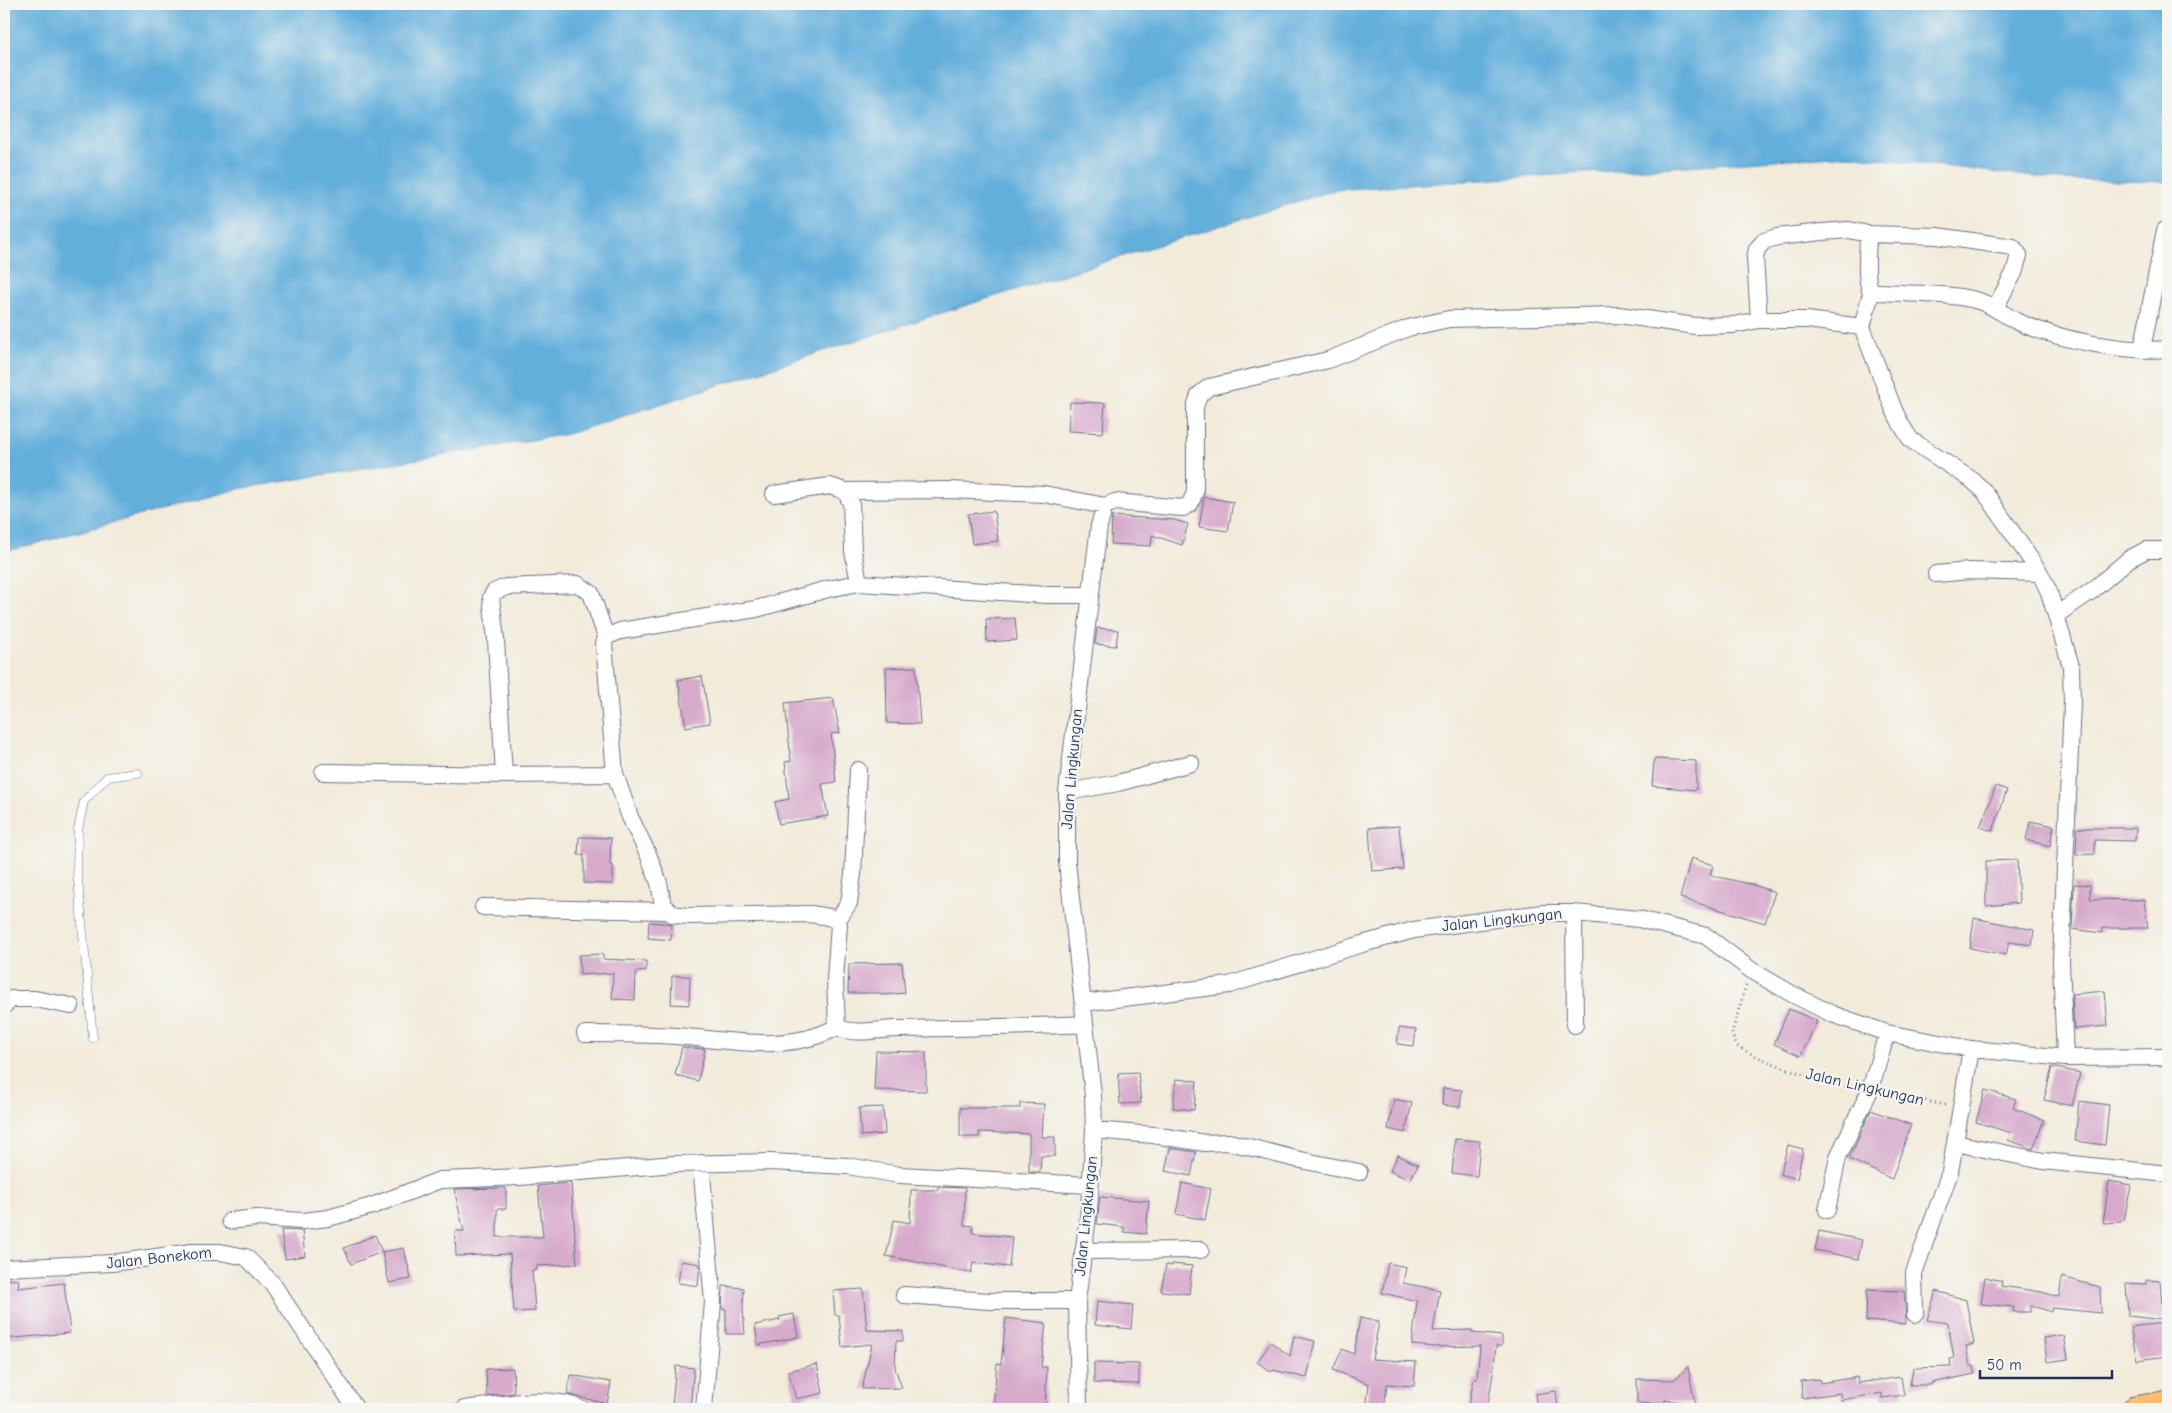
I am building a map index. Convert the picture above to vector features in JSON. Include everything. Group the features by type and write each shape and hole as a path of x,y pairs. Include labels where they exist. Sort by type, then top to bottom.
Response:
{"main road":[{"path":"2135,1409 2168,1403"}],"street":[{"path":"1759,320 1755,258 1757,249 1764,241 1777,237 1849,230 1868,234 1938,236 2013,247 2019,255 2014,273 1995,308"},
{"path":"2142,350 2165,230"},
{"path":"1868,234 1866,270 1867,283 1871,293 1862,326 1894,410 1911,440 1972,480 1984,491 2040,572 2049,592 2071,666 2072,703 2061,961 2065,1058"},
{"path":"1871,293 1968,298 1995,308 2016,320 2042,330 2101,345 2142,350 2168,349"},
{"path":"774,494 830,486 845,490 949,490 1044,494 1105,506 1115,502 1183,508 1190,504 1195,492 1195,407 1199,395 1209,387 1328,360 1408,328 1449,319 1620,315 1695,326 1734,325 1759,320 1807,320 1862,326"},
{"path":"845,490 851,503 853,551 859,583"},
{"name":"Jalan Lingkungan","path":"1079,1409 1078,1301 1094,1130 1093,1095 1067,862 1066,792 1099,526 1105,506"},
{"path":"2056,615 2093,590 2129,558 2146,550 2168,550"},
{"path":"1936,574 2040,572"},
{"path":"606,637 620,631 756,609 828,589 859,583 1048,595 1090,595"},
{"path":"504,775 496,640 491,598 494,592 506,587 577,584 592,593 606,637 604,652 615,774 630,817 648,854 663,905 676,916 810,914 834,918 839,925 835,980 837,1027"},
{"path":"1066,792 1118,783 1192,764"},
{"path":"837,921 849,903 853,874 858,770"},
{"path":"324,772 504,775 615,774"},
{"path":"483,907 668,911"},
{"name":"Jalan Lingkungan","path":"1083,1003 1229,985 1414,930 1543,913 1574,913 1639,919 1706,936 1751,970"},
{"path":"1574,913 1576,1025"},
{"path":"1751,970 1792,994 1832,1014 1887,1032 1972,1049 2065,1058 2168,1057"},
{"path":"4,1006 11,999 35,999 71,1006"},
{"path":"585,1034 674,1036 747,1043 782,1042 817,1036 837,1027 853,1032 894,1029 1003,1028 1085,1024"},
{"path":"1827,1210 1838,1157 1870,1090 1887,1032"},
{"path":"1914,1314 1914,1272 1950,1172 1972,1049"},
{"path":"1094,1130 1153,1135 1205,1143 1229,1142 1359,1172"},
{"path":"1956,1144 2043,1161 2168,1174"},
{"path":"230,1221 256,1218 303,1221 328,1218 372,1206 440,1180 520,1177 701,1163 770,1162 848,1166 899,1174 1090,1185"},
{"path":"701,1163 713,1302 704,1409"},
{"path":"1083,1251 1201,1250"},
{"name":"Jalan Bonekom","path":"4,1268 112,1264 192,1252 220,1252 246,1257 272,1283 356,1409"},
{"path":"904,1295 989,1301 1078,1301"},
{"path":"464,1409 548,1401 573,1405 582,1409"}],"lane":[{"path":"94,1038 77,870 78,830 84,801 107,777 138,773"}],"path":[{"name":"Jalan Lingkungan","path":"1751,970 1732,1033 1735,1045 1756,1058 1852,1088 1962,1108"}],"water":[{"path":"4,4 2168,4 2168,182 2060,180 1849,155 1334,190 913,322 568,434 238,489 4,552"}],"building":[{"path":"1070,402 1105,403 1103,433 1068,431"},
{"path":"1204,497 1233,502 1228,531 1199,527"},
{"path":"994,511 998,541 972,544 968,514"},
{"path":"1112,516 1174,520 1188,524 1182,545 1152,535 1151,546 1111,544"},
{"path":"1015,618 1017,640 987,642 986,619"},
{"path":"1097,628 1118,630 1116,646 1095,644"},
{"path":"916,667 920,724 887,723 886,668"},
{"path":"702,676 710,723 686,727 678,680"},
{"path":"833,698 840,733 831,734 836,782 822,784 828,816 779,824 775,802 789,799 785,762 791,761 785,703"},
{"path":"1654,759 1696,761 1696,790 1652,786"},
{"path":"1996,786 2007,790 1993,831 1980,827"},
{"path":"2030,821 2054,826 2050,846 2026,840"},
{"path":"1399,826 1403,869 1372,871 1369,828"},
{"path":"2077,828 2136,828 2135,841 2095,840 2095,854 2076,855"},
{"path":"579,837 611,838 610,865 613,865 613,884 584,883 584,855 578,855"},
{"path":"1691,858 1713,865 1710,875 1775,892 1765,923 1680,898"},
{"path":"2017,860 2019,903 1986,906 1986,861"},
{"path":"2074,884 2090,885 2090,899 2144,900 2148,928 2103,928 2102,933 2072,929"},
{"path":"1974,918 2034,930 2032,945 2009,942 2006,955 1970,948"},
{"path":"649,922 672,924 671,940 648,938"},
{"path":"603,954 603,959 646,961 646,971 636,972 635,1000 612,999 613,973 580,975 579,955"},
{"path":"902,963 905,993 880,995 880,993 848,993 849,964"},
{"path":"672,976 690,976 689,1005 671,1004"},
{"path":"2105,991 2108,1026 2074,1029 2072,994"},
{"path":"1789,1009 1817,1021 1801,1056 1774,1044"},
{"path":"1399,1028 1416,1030 1414,1046 1397,1044"},
{"path":"682,1047 705,1049 698,1081 675,1075"},
{"path":"876,1051 926,1052 926,1091 874,1090"},
{"path":"2052,1067 2080,1073 2072,1106 2044,1100"},
{"path":"1138,1072 1141,1103 1120,1104 1118,1073"},
{"path":"1176,1079 1197,1081 1194,1110 1173,1108"},
{"path":"1443,1088 1462,1090 1460,1107 1442,1105"},
{"path":"1985,1090 2016,1099 2013,1108 2044,1120 2033,1149 2008,1140 2011,1133 1976,1122"},
{"path":"1394,1099 1412,1103 1405,1133 1388,1129"},
{"path":"2079,1101 2109,1105 2105,1145 2075,1141"},
{"path":"1020,1103 1044,1104 1042,1137 1055,1137 1055,1156 1041,1156 1040,1172 1029,1172 1029,1134 979,1132 979,1137 960,1137 960,1108 1020,1108"},
{"path":"883,1107 885,1134 861,1136 859,1108"},
{"path":"1871,1110 1911,1125 1892,1179 1849,1159"},
{"path":"1455,1139 1480,1141 1477,1176 1452,1173"},
{"path":"1788,1145 1803,1149 1797,1179 1780,1174"},
{"path":"1170,1148 1196,1152 1191,1176 1165,1171"},
{"path":"1398,1155 1418,1165 1410,1180 1390,1171"},
{"path":"2109,1181 2131,1185 2124,1221 2121,1220 2121,1222 2103,1223"},
{"path":"571,1183 577,1264 537,1266 537,1270 532,1270 535,1311 514,1312 510,1254 456,1256 455,1231 464,1231 454,1189 506,1188 506,1209 497,1209 497,1237 543,1237 538,1186"},
{"path":"1182,1183 1211,1189 1205,1220 1176,1214"},
{"path":"938,1187 965,1188 964,1225 973,1226 973,1233 1012,1237 1009,1267 973,1263 971,1273 886,1256 894,1220 910,1223 911,1190 938,1190"},
{"path":"1100,1197 1149,1201 1146,1234 1124,1232 1124,1227 1097,1224"},
{"path":"281,1230 302,1231 305,1256 285,1259"},
{"path":"1819,1231 1862,1240 1858,1259 1815,1250"},
{"path":"375,1235 382,1252 351,1264 344,1248"},
{"path":"404,1248 411,1279 389,1283 382,1252"},
{"path":"681,1261 700,1264 698,1286 678,1283"},
{"path":"1388,1263 1406,1267 1403,1283 1440,1290 1433,1331 1472,1330 1472,1333 1502,1336 1502,1346 1496,1346 1487,1409 1468,1409 1474,1379 1477,1379 1480,1346 1435,1347 1412,1345 1417,1301 1382,1293"},
{"path":"1172,1264 1192,1266 1189,1294 1161,1291 1166,1265 1172,1266"},
{"path":"1985,1277 2002,1281 2001,1286 2042,1292 2059,1297 2062,1277 2100,1287 2101,1313 2052,1308 2051,1312 2031,1305 2030,1312 2013,1312 2014,1307 1981,1304"},
{"path":"4,1279 19,1280 18,1288 64,1283 70,1333 4,1339"},
{"path":"2146,1280 2160,1281 2163,1320 2128,1316 2126,1283 2146,1284"},
{"path":"723,1286 744,1288 745,1334 726,1334 726,1309 722,1309"},
{"path":"863,1289 867,1330 903,1331 903,1341 896,1341 895,1368 902,1388 862,1389 872,1344 842,1347 839,1315 835,1315 833,1291"},
{"path":"1867,1290 1904,1291 1906,1324 1866,1321"},
{"path":"1936,1291 1966,1300 1974,1344 1966,1346 1970,1366 1974,1366 1975,1374 1931,1383 1931,1385 1910,1385 1913,1368 1951,1367 1950,1359 1954,1358 1948,1323 1927,1320"},
{"path":"1097,1301 1133,1305 1131,1329 1095,1325"},
{"path":"794,1314 798,1337 758,1345 755,1325 780,1320 779,1317"},
{"path":"1006,1318 1046,1323 1041,1367 1047,1367 1045,1409 993,1408 997,1363 1001,1364"},
{"path":"1360,1318 1379,1322 1372,1359 1416,1362 1414,1386 1387,1384 1384,1409 1366,1409 1369,1384 1333,1370 1342,1349 1354,1354"},
{"path":"2168,1323 2168,1356 2137,1360 2130,1327"},
{"path":"2064,1335 2068,1359 2047,1362 2044,1338"},
{"path":"1294,1336 1315,1341 1307,1378 1273,1370 1271,1372 1257,1362 1271,1342 1290,1356"},
{"path":"1094,1363 1139,1364 1139,1384 1094,1383"},
{"path":"817,1364 823,1393 796,1399 788,1371"},
{"path":"676,1366 694,1368 690,1407 672,1405"},
{"path":"1688,1367 1695,1404 1665,1400 1665,1404 1637,1403 1637,1379 1674,1380"},
{"path":"513,1368 514,1393 487,1396 486,1369"},
{"path":"571,1375 611,1382 607,1404 567,1394"},
{"path":"1857,1377 1858,1383 1901,1377 1904,1395 1882,1398 1882,1393 1841,1400 1840,1393 1802,1398 1801,1381 1819,1379 1820,1383"},
{"path":"1556,1391 1558,1409 1537,1409 1535,1394"}]}
